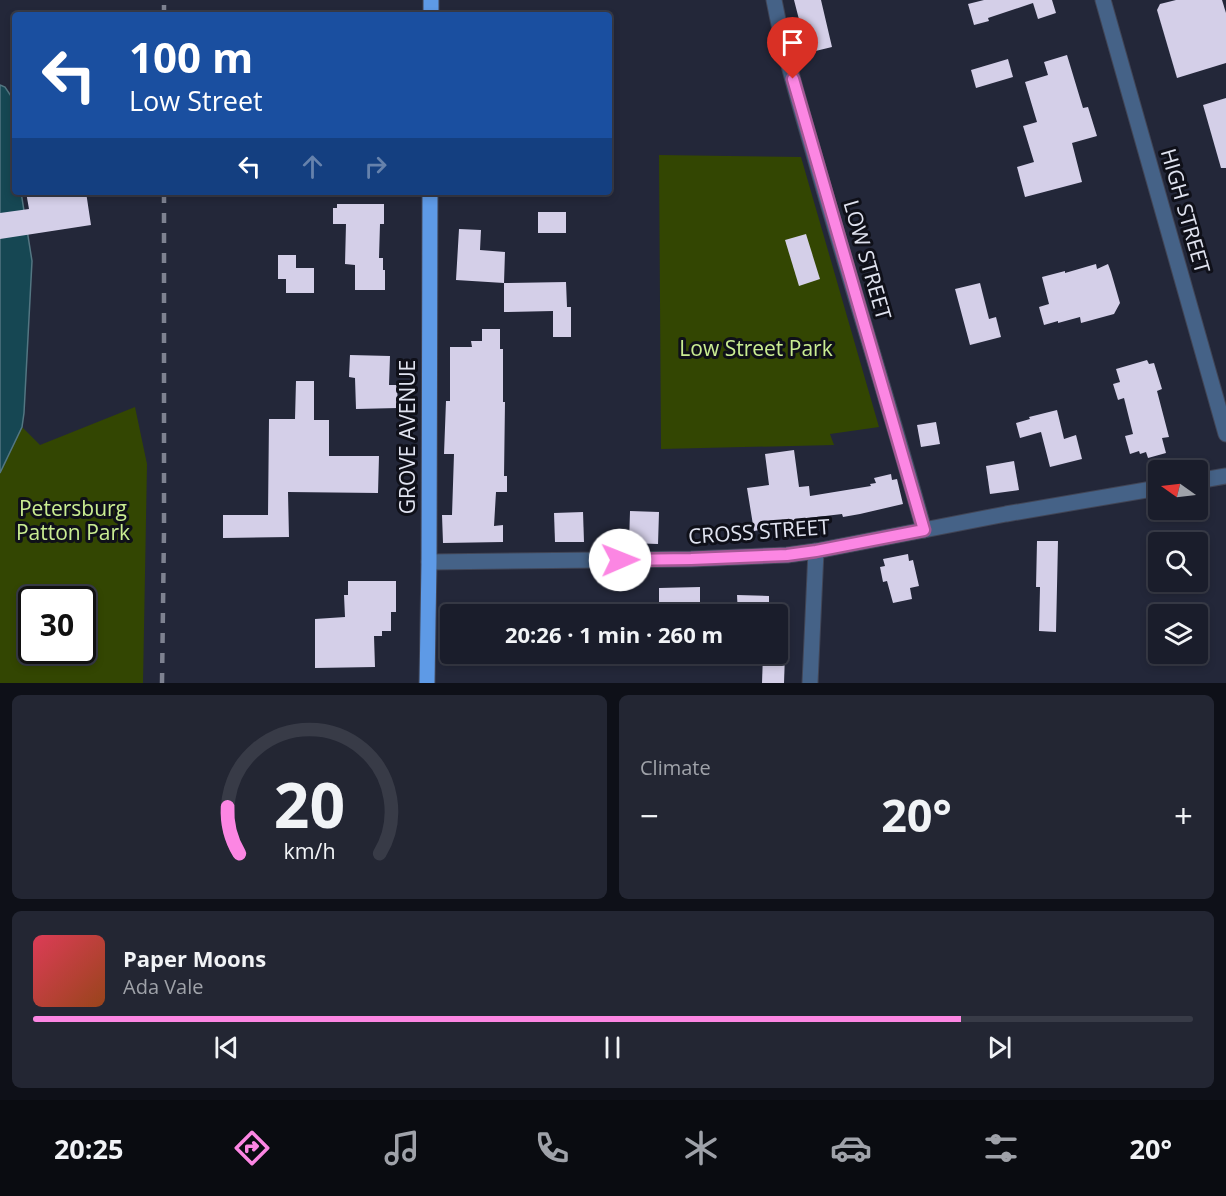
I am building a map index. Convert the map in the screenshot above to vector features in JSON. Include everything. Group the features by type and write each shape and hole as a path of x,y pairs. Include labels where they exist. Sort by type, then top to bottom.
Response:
{"main road":[{"name":"GROVE AVENUE","path":"427,683 430,195"}],"street":[{"name":"LOW STREET","path":"774,0 780,33 809,137 924,530"},
{"name":"HIGH STREET","path":"1103,0 1226,434"},
{"path":"1208,479 1226,476"},
{"name":"CROSS STREET","path":"429,562 691,559 787,555 1148,490"},
{"path":"810,683 816,551"}],"green space":[{"name":"Low Street Park","path":"659,155 801,157 879,427 830,434 834,445 661,449"},
{"name":"Petersburg Patton Park","path":"135,407 147,464 143,683 0,683 0,473 22,427 40,445"}],"water":[{"path":"0,85 5,87 12,98 12,195 21,195 32,261 22,427 0,473"}],"building":[{"path":"794,0 821,0 832,47 799,55 795,37 803,35"},
{"path":"984,0 1052,0 1056,13 1038,19 1033,3 974,25 968,4"},
{"path":"1176,0 1222,0 1226,13 1226,63 1177,78 1157,10 1160,4"},
{"path":"1067,55 1083,108 1088,107 1097,136 1072,143 1082,182 1025,197 1017,167 1034,162 1023,126 1037,122 1025,82 1048,75 1044,62"},
{"path":"1008,59 1013,77 976,88 971,70"},
{"path":"1226,98 1226,168 1221,168 1203,105"},
{"path":"27,195 86,195 91,225 0,239 0,213 29,209"},
{"path":"337,204 384,204 384,224 380,224 379,258 383,258 385,290 355,290 355,265 345,264 346,224 333,224 333,208 337,208"},
{"path":"538,212 566,212 566,233 538,233"},
{"path":"459,229 481,230 480,250 505,252 504,283 456,280"},
{"path":"806,234 820,279 799,286 785,240"},
{"path":"278,255 296,255 296,268 314,268 314,293 286,293 286,279 278,279"},
{"path":"1096,264 1097,269 1108,264 1111,272 1120,303 1114,314 1081,323 1080,317 1044,325 1039,307 1049,304 1042,277"},
{"path":"566,282 567,307 571,307 571,337 553,337 553,311 504,312 504,283"},
{"path":"980,283 989,319 996,317 1001,337 970,345 955,289"},
{"path":"482,329 500,329 500,349 503,349 504,476 507,476 507,492 496,492 494,526 503,525 503,542 443,543 442,515 452,515 454,454 444,454 446,401 450,401 450,347 472,347 471,341 482,341"},
{"path":"350,355 390,356 389,385 397,385 398,408 356,409 355,378 349,377"},
{"path":"1147,360 1149,364 1154,363 1162,389 1157,391 1169,437 1162,438 1166,453 1148,458 1146,452 1140,454 1139,451 1130,454 1125,436 1133,434 1124,398 1118,400 1113,384 1120,382 1116,369"},
{"path":"296,381 314,381 314,420 329,420 329,456 379,456 378,493 288,492 289,537 223,538 223,515 268,515 269,419 295,419"},
{"path":"1057,410 1064,439 1076,435 1082,459 1050,467 1041,432 1020,438 1016,423"},
{"path":"936,422 940,444 921,447 917,425"},
{"path":"794,450 799,487 809,486 810,496 871,486 870,484 876,483 874,478 891,474 892,480 897,479 903,504 843,517 842,514 800,519 801,523 754,531 747,488 769,485 765,454"},
{"path":"1014,461 1019,490 990,494 986,466"},
{"path":"630,511 659,512 658,544 629,543"},
{"path":"583,512 584,542 555,542 554,513"},
{"path":"1037,541 1058,541 1056,632 1039,631 1040,587 1036,587"},
{"path":"908,554 909,561 913,560 919,586 910,588 912,599 893,603 887,581 883,582 880,567 885,566 883,559"},
{"path":"348,581 396,581 396,612 391,612 391,631 382,631 382,636 374,636 375,667 315,668 315,619 345,617 344,595 348,595"},
{"path":"700,587 700,604 659,604 659,588"},
{"path":"737,595 769,596 769,604 737,604"},
{"path":"763,664 785,664 784,683 762,683"}],"railway":[{"path":"164,0 164,12"},
{"path":"162,683 164,195"}],"route":[{"path":"620,560 787,555 924,530 793,79"}]}
